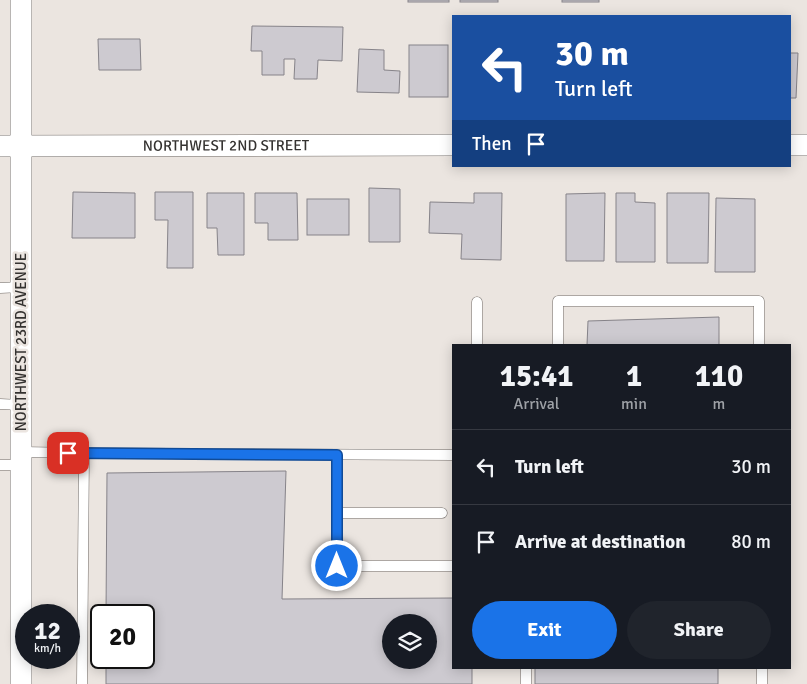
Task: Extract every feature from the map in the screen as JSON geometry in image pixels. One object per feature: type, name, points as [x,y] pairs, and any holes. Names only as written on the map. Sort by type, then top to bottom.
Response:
[{"type":"street","name":"NORTHWEST 23RD AVENUE","points":[[21,0],[21,684]]},
{"type":"street","name":"NORTHWEST 2ND STREET","points":[[0,146],[452,145]]},
{"type":"street","points":[[791,145],[807,145]]},
{"type":"lane","points":[[0,288],[22,288]]},
{"type":"lane","points":[[558,344],[558,300],[759,302],[759,344]]},
{"type":"lane","points":[[477,302],[477,344]]},
{"type":"lane","points":[[0,404],[21,405]]},
{"type":"lane","points":[[82,684],[84,453]]},
{"type":"lane","points":[[0,465],[21,459],[84,453],[452,455]]},
{"type":"lane","points":[[337,455],[337,566],[452,566]]},
{"type":"lane","points":[[337,513],[442,513]]},
{"type":"lane","points":[[526,669],[526,684]]},
{"type":"lane","points":[[762,669],[762,684]]},
{"type":"building","points":[[408,0],[449,0],[449,2],[408,2]]},
{"type":"building","points":[[460,0],[498,0],[498,2],[460,2]]},
{"type":"building","points":[[562,0],[599,0],[599,2],[562,2]]},
{"type":"building","points":[[252,26],[343,27],[342,61],[318,60],[317,79],[294,79],[295,59],[284,59],[284,75],[262,75],[262,51],[251,51]]},
{"type":"building","points":[[98,39],[140,39],[141,70],[99,70]]},
{"type":"building","points":[[409,45],[448,45],[448,97],[409,97]]},
{"type":"building","points":[[359,49],[384,50],[384,70],[400,71],[399,93],[357,92]]},
{"type":"building","points":[[791,53],[798,53],[796,98],[791,98]]},
{"type":"building","points":[[369,188],[400,189],[400,242],[369,242]]},
{"type":"building","points":[[73,192],[135,193],[135,238],[72,238]]},
{"type":"building","points":[[155,192],[193,192],[193,268],[167,268],[168,220],[155,220]]},
{"type":"building","points":[[207,193],[244,193],[244,255],[218,255],[217,228],[207,228]]},
{"type":"building","points":[[255,193],[297,193],[298,240],[268,240],[268,223],[255,223]]},
{"type":"building","points":[[474,193],[502,193],[501,260],[461,259],[462,234],[429,233],[430,202],[474,203]]},
{"type":"building","points":[[605,193],[604,261],[566,261],[566,194]]},
{"type":"building","points":[[616,193],[635,193],[635,202],[655,203],[655,262],[616,262]]},
{"type":"building","points":[[667,193],[709,193],[708,263],[667,263]]},
{"type":"building","points":[[716,198],[755,199],[755,272],[715,272]]},
{"type":"building","points":[[307,199],[349,199],[349,235],[307,235]]},
{"type":"building","points":[[719,317],[719,344],[587,344],[588,321]]},
{"type":"building","points":[[286,471],[282,599],[452,598],[452,669],[472,669],[472,684],[106,684],[106,669],[155,669],[155,604],[106,604],[107,473]]},
{"type":"building","points":[[535,669],[718,669],[718,684],[535,684]]},
{"type":"route","points":[[68,453],[337,455],[337,566]]}]
